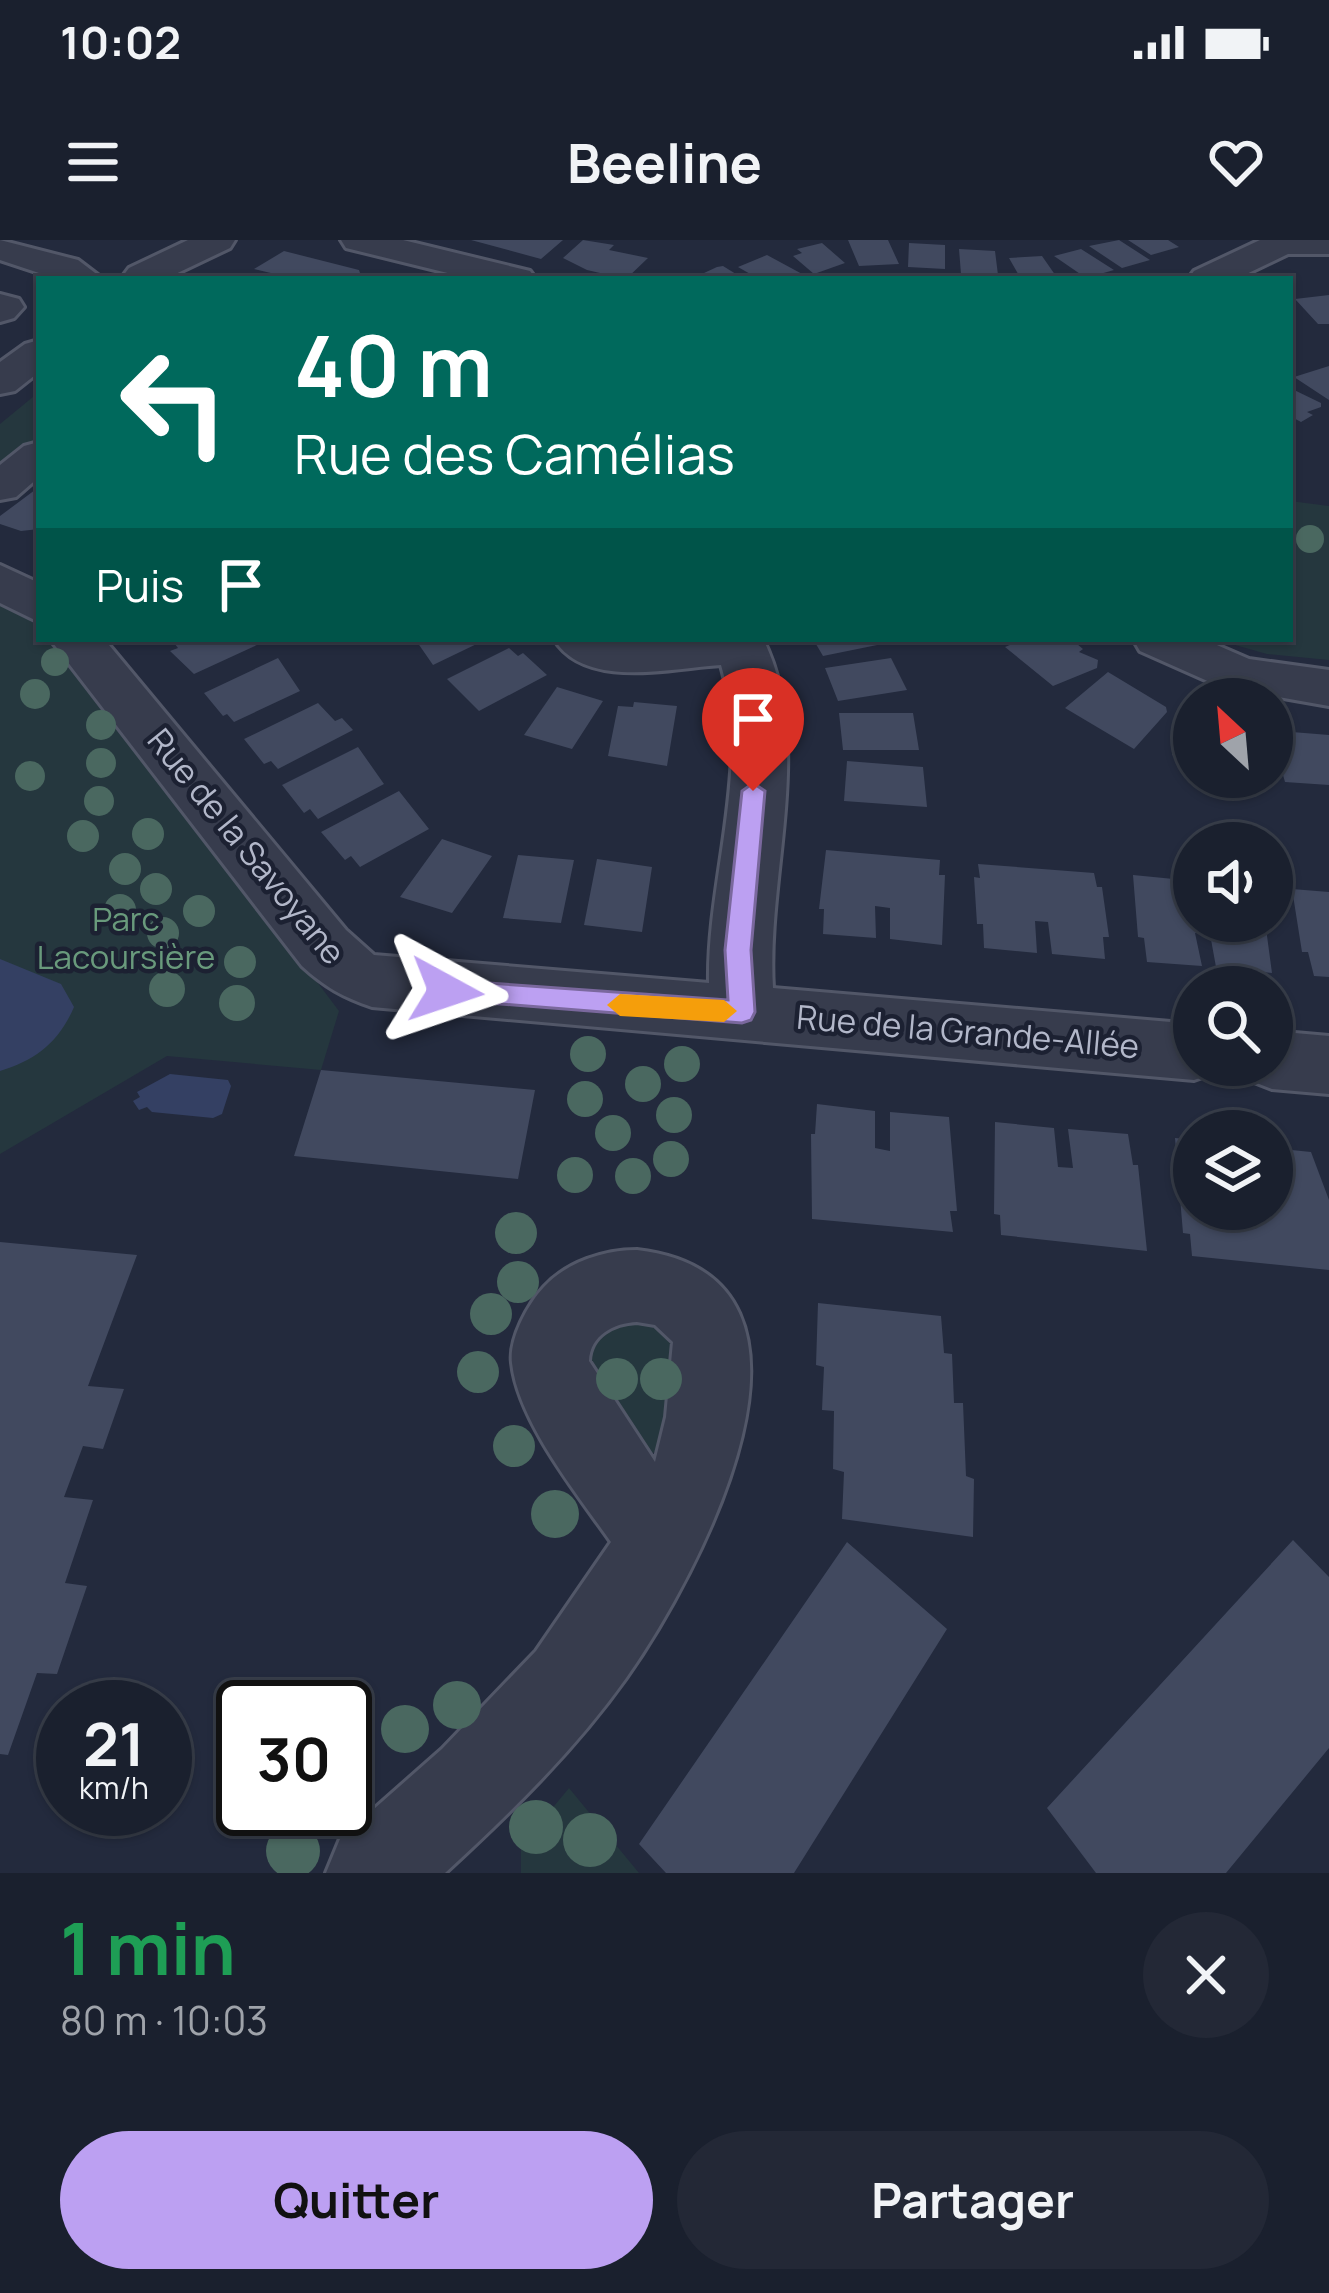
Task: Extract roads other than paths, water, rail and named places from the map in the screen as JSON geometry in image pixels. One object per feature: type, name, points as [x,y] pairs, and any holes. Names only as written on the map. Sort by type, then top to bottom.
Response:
[{"type":"street","points":[[0,249],[69,272],[88,240]]},
{"type":"street","points":[[142,276],[182,240]]},
{"type":"street","points":[[144,276],[217,240]]},
{"type":"street","points":[[359,240],[505,276]]},
{"type":"street","points":[[1223,273],[1321,262]]},
{"type":"street","points":[[0,382],[36,354]]},
{"type":"street","points":[[0,487],[36,457]]},
{"type":"street","points":[[0,580],[36,604]]},
{"type":"street","name":"Rue de la Savoyane","points":[[78,642],[324,948],[352,973],[404,987],[742,1012]]},
{"type":"street","points":[[585,642],[614,656],[740,643],[753,691],[758,736],[738,950],[742,1012]]},
{"type":"street","points":[[1166,642],[1240,675],[1329,688]]},
{"type":"street","name":"Rue de la Grande-Allée","points":[[742,1012],[1173,1050]]},
{"type":"street","points":[[1293,1062],[1329,1065]]},
{"type":"street","points":[[374,1873],[503,1755],[569,1680],[621,1610],[659,1538]]},
{"type":"water","points":[[0,959],[61,984],[74,1007],[45,1048],[0,1071]]},
{"type":"water","points":[[170,1074],[228,1080],[231,1086],[222,1114],[213,1118],[152,1112],[147,1107],[139,1110],[133,1101],[140,1097],[137,1092]]},
{"type":"park label","name":"Parc Lacoursière","points":[[126,937]]}]
